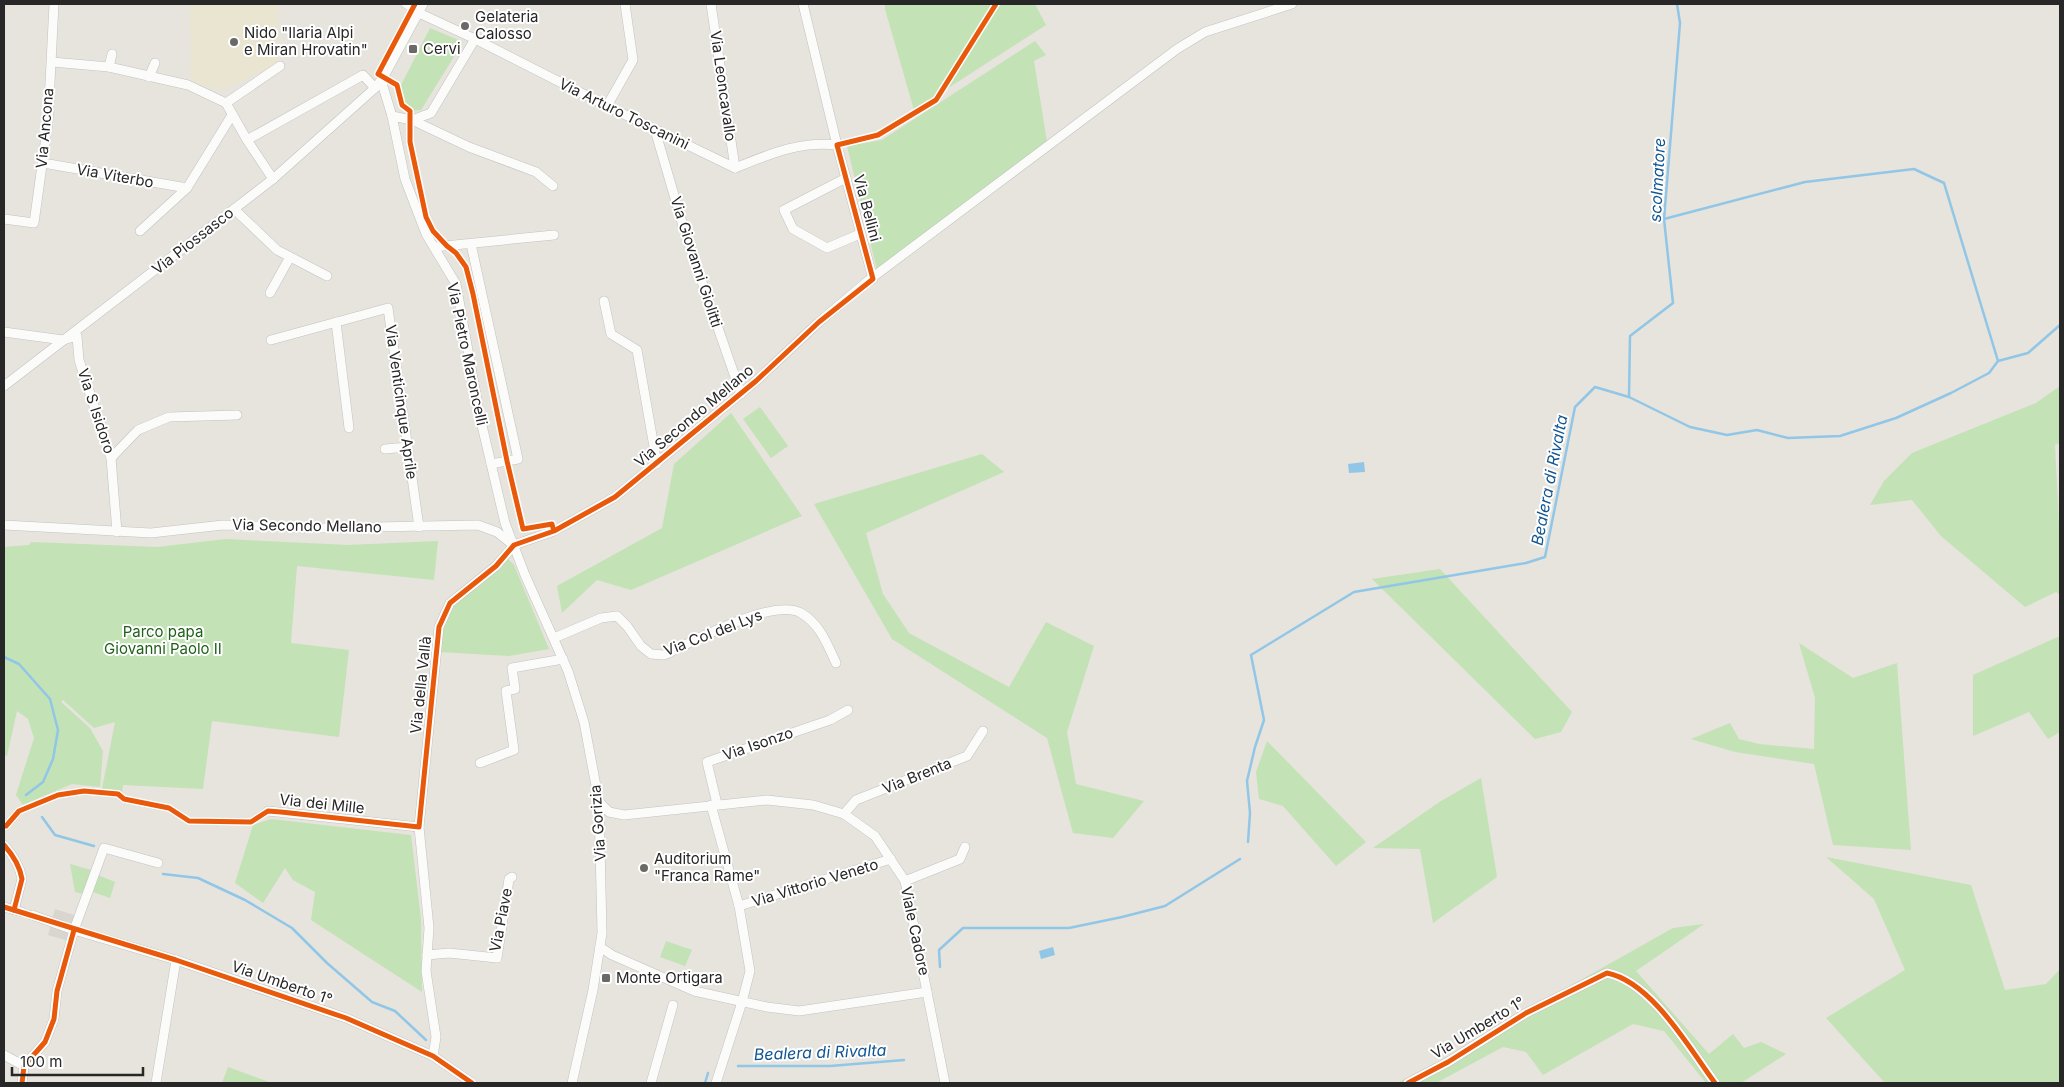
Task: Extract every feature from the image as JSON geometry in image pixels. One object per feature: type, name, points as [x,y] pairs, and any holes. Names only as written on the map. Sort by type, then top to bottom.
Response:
[{"type":"street","name":"Via Ancona","points":[[4,219],[34,222],[48,122],[54,4]]},
{"type":"street","points":[[405,4],[419,13]]},
{"type":"street","name":"Via Piossasco","points":[[4,386],[273,179],[375,88],[382,80],[423,4]]},
{"type":"street","points":[[607,106],[634,60],[625,4]]},
{"type":"street","name":"Via Leoncavallo","points":[[711,4],[735,168]]},
{"type":"street","name":"Via Bellini","points":[[802,4],[873,279]]},
{"type":"street","name":"Via Secondo Mellano","points":[[4,525],[151,534],[223,525],[322,528],[478,525],[497,532],[514,545],[554,531],[615,497],[741,394],[819,322],[931,232],[1177,49],[1205,32],[1292,4]]},
{"type":"street","name":"Via Arturo Toscanini","points":[[419,13],[735,168]]},
{"type":"street","points":[[412,120],[431,113],[475,39]]},
{"type":"street","points":[[110,67],[112,54]]},
{"type":"street","points":[[52,62],[110,67],[188,85],[226,103],[247,140],[273,179]]},
{"type":"street","points":[[149,77],[155,63]]},
{"type":"street","points":[[226,103],[280,66]]},
{"type":"street","points":[[247,140],[363,76],[375,88]]},
{"type":"street","name":"Via Pietro Maroncelli","points":[[382,80],[392,116],[405,179],[426,234],[456,284],[480,417],[505,523],[514,545]]},
{"type":"street","name":"Via Viterbo","points":[[140,231],[187,188],[232,115]]},
{"type":"street","points":[[392,116],[412,120],[469,147],[536,172],[553,186]]},
{"type":"street","name":"Via Giovanni Giolitti","points":[[655,130],[686,236],[741,394]]},
{"type":"street","points":[[735,168],[781,150],[817,143],[837,144]]},
{"type":"street","name":"Via Viterbo","points":[[43,163],[187,188]]},
{"type":"street","points":[[846,178],[784,210],[793,229],[827,248],[860,234]]},
{"type":"street","points":[[234,209],[277,250],[327,276]]},
{"type":"street","points":[[434,248],[554,235]]},
{"type":"street","name":"Via Pietro Maroncelli","points":[[470,244],[518,459],[491,464]]},
{"type":"street","points":[[270,293],[290,257]]},
{"type":"street","points":[[604,301],[611,334],[637,350],[657,464]]},
{"type":"street","name":"Via Venticinque Aprile","points":[[270,340],[388,308],[419,527]]},
{"type":"street","points":[[336,322],[349,428]]},
{"type":"street","points":[[4,332],[63,340]]},
{"type":"street","name":"Via S Isidoro","points":[[63,340],[77,336],[79,360],[111,458],[117,532]]},
{"type":"street","points":[[111,458],[138,430],[169,417],[237,415]]},
{"type":"street","points":[[385,449],[408,447]]},
{"type":"street","name":"Via Gorizia","points":[[514,545],[525,575],[563,659],[584,722],[599,802],[602,933],[593,990],[572,1083]]},
{"type":"street","name":"Via della Vallà","points":[[434,1056],[436,1037],[426,971],[430,928],[419,827],[439,627],[450,603],[496,566],[514,545]]},
{"type":"street","name":"Via Col del Lys","points":[[554,638],[601,618],[617,616],[627,626],[641,646],[651,654],[664,655],[747,617],[775,609],[800,612],[820,630],[836,662]]},
{"type":"street","points":[[480,763],[514,750],[506,691],[515,689],[512,668],[563,659]]},
{"type":"street","name":"Via Isonzo","points":[[714,804],[707,762],[830,720],[848,710]]},
{"type":"street","name":"Via Brenta","points":[[844,814],[856,800],[967,756],[983,731]]},
{"type":"street","name":"Via dei Mille","points":[[4,826],[19,810],[58,795],[84,791],[118,794],[124,799],[169,808],[189,821],[251,822],[268,812],[419,827]]},
{"type":"street","name":"Viale Cadore","points":[[599,802],[610,812],[624,815],[766,800],[813,805],[844,814],[875,836],[905,881],[945,1083]]},
{"type":"street","points":[[714,804],[739,906],[750,971],[716,1083]]},
{"type":"street","points":[[4,846],[10,852],[21,874],[20,886],[23,912]]},
{"type":"street","points":[[905,881],[960,859],[965,847]]},
{"type":"street","points":[[22,1083],[24,1066],[45,1042],[54,1019],[57,991],[74,930],[104,848],[158,863]]},
{"type":"street","name":"Via Vittorio Veneto","points":[[739,906],[891,859]]},
{"type":"street","name":"Via Piave","points":[[427,955],[448,952],[497,958],[509,879],[512,877]]},
{"type":"street","name":"Via Umberto 1°","points":[[4,907],[176,960],[346,1018],[434,1056],[472,1083]]},
{"type":"street","points":[[600,947],[612,955],[694,991],[742,1002],[798,1011],[927,992]]},
{"type":"street","points":[[156,1083],[176,960]]},
{"type":"street","name":"Via Umberto 1°","points":[[1408,1083],[1448,1062],[1526,1013],[1607,973],[1620,975],[1660,1007],[1715,1083]]},
{"type":"street","points":[[651,1083],[673,1005]]},
{"type":"street","points":[[4,1055],[24,1066]]},
{"type":"shaded area","name":"Nido \"Ilaria Alpi e Miran Hrovatin\"","points":[[190,4],[277,4],[279,62],[228,88],[218,90],[191,81]]},
{"type":"shaded area","points":[[55,909],[77,916],[68,941],[48,935]]},
{"type":"green space","points":[[885,4],[1035,4],[1046,25],[914,110]]},
{"type":"green space","points":[[430,28],[463,42],[421,110],[409,111],[400,103],[397,93]]},
{"type":"green space","points":[[1035,41],[1046,55],[1034,61],[1047,142],[877,270],[847,146],[882,140]]},
{"type":"green space","points":[[2060,386],[2060,443],[2055,445],[2060,544],[2060,595],[2056,592],[2025,607],[1941,536],[1912,500],[1870,505],[1884,481],[1912,453],[2036,403]]},
{"type":"green space","points":[[760,407],[788,446],[771,458],[743,419]]},
{"type":"green space","points":[[731,413],[802,516],[631,590],[597,580],[562,613],[557,586],[662,528],[674,464]]},
{"type":"green space","points":[[982,454],[1004,472],[866,533],[883,594],[909,633],[1009,687],[1046,622],[1094,646],[1067,732],[1076,784],[1144,801],[1113,838],[1073,833],[1047,738],[892,639],[814,504]]},
{"type":"green space","name":"Parco papa Giovanni Paolo II","points":[[226,539],[348,545],[438,541],[434,580],[297,566],[291,643],[349,650],[339,737],[212,721],[203,789],[123,785],[122,792],[102,789],[115,722],[94,728],[63,700],[61,702],[90,728],[103,751],[100,787],[72,784],[23,805],[16,795],[34,738],[28,719],[17,711],[7,756],[4,755],[4,547],[29,545],[31,542],[157,547]]},
{"type":"green space","points":[[508,559],[514,565],[549,649],[509,656],[439,652],[443,626],[452,605]]},
{"type":"green space","points":[[1440,569],[1572,712],[1561,732],[1535,739],[1372,579]]},
{"type":"green space","points":[[2060,636],[2060,732],[2048,739],[2029,712],[1973,736],[1973,675]]},
{"type":"green space","points":[[1799,643],[1853,678],[1897,663],[1911,850],[1833,845],[1814,764],[1735,752],[1691,739],[1730,723],[1739,739],[1759,744],[1814,749],[1815,698]]},
{"type":"green space","points":[[1267,741],[1366,842],[1336,866],[1283,806],[1259,799],[1256,772]]},
{"type":"green space","points":[[1481,778],[1497,877],[1433,923],[1420,849],[1373,848],[1441,801]]},
{"type":"green space","points":[[271,819],[411,835],[421,919],[422,992],[311,920],[315,892],[293,880],[285,868],[263,903],[235,883],[253,825]]},
{"type":"green space","points":[[1826,857],[1971,885],[2005,990],[2046,984],[2060,969],[2060,1083],[1885,1083],[1826,1018],[1905,970],[1874,899]]},
{"type":"green space","points":[[70,864],[91,870],[83,894],[75,892]]},
{"type":"green space","points":[[98,875],[115,882],[110,898],[93,892]]},
{"type":"green space","points":[[1704,924],[1636,971],[1709,1054],[1733,1034],[1744,1048],[1761,1042],[1786,1054],[1741,1083],[1706,1083],[1664,1031],[1633,1024],[1543,1075],[1526,1052],[1503,1047],[1436,1083],[1397,1083],[1446,1058],[1673,928]]},
{"type":"green space","points":[[666,941],[692,950],[685,966],[660,957]]},
{"type":"green space","points":[[228,1067],[272,1083],[222,1083]]},
{"type":"water","points":[[1364,462],[1365,472],[1349,473],[1348,464]]},
{"type":"water","points":[[1053,947],[1055,955],[1041,959],[1039,951]]},
{"type":"waterway","name":"scolmatore","points":[[1629,397],[1630,336],[1673,303],[1664,219],[1680,23],[1677,4]]},
{"type":"waterway","points":[[1664,219],[1805,182],[1914,169],[1944,183],[1998,361]]},
{"type":"waterway","name":"Bealera di Rivalta","points":[[1248,842],[1250,813],[1247,781],[1264,720],[1251,655],[1354,592],[1526,563],[1545,557],[1575,407],[1595,387],[1629,397],[1690,427],[1727,435],[1757,430],[1788,438],[1840,436],[1896,418],[1951,393],[1989,373],[1998,361],[2028,353],[2060,325]]},
{"type":"waterway","name":"Bealera di Rivalta","points":[[4,657],[19,664],[50,699],[58,730],[53,759],[43,782],[26,795]]},
{"type":"waterway","name":"Bealera di Rivalta","points":[[42,817],[55,835],[94,846]]},
{"type":"waterway","name":"Bealera di Rivalta","points":[[940,967],[939,950],[963,928],[1069,928],[1122,917],[1165,906],[1240,859]]},
{"type":"waterway","name":"Bealera di Rivalta","points":[[163,874],[198,878],[245,900],[292,928],[327,963],[372,1002],[395,1011],[426,1040]]},
{"type":"waterway","name":"Bealera di Rivalta","points":[[738,1066],[830,1066],[904,1060]]},
{"type":"waterway","name":"Bealera di Rivalta","points":[[705,1083],[708,1073]]},
{"type":"cycle path","points":[[415,4],[378,74],[397,85],[402,105],[410,111],[410,142],[426,217],[433,231],[456,253],[466,267],[523,529],[552,524],[553,528]]},
{"type":"cycle path","points":[[4,826],[19,811],[58,795],[84,791],[118,794],[124,799],[169,808],[189,821],[251,822],[268,811],[419,827],[439,627],[450,603],[496,566],[514,545],[554,531],[615,497],[756,381],[819,322],[873,279],[837,145],[878,135],[936,100],[996,4]]},
{"type":"cycle path","points":[[4,845],[15,861],[22,879],[14,910]]},
{"type":"cycle path","points":[[4,907],[176,960],[346,1018],[433,1056],[472,1083]]},
{"type":"cycle path","points":[[22,1083],[24,1066],[45,1042],[54,1019],[57,991],[74,930]]},
{"type":"cycle path","points":[[1408,1083],[1448,1062],[1526,1013],[1607,973],[1623,979],[1639,989],[1654,1003],[1681,1035],[1715,1083]]},
{"type":"place","name":"Gelateria Calosso","points":[[465,26]]},
{"type":"place","name":"Nido \"Ilaria Alpi e Miran Hrovatin\"","points":[[234,42]]},
{"type":"place","name":"Cervi","points":[[413,49]]},
{"type":"place","name":"Auditorium \"Franca Rame\"","points":[[644,868]]},
{"type":"place","name":"Monte Ortigara","points":[[606,978]]}]
